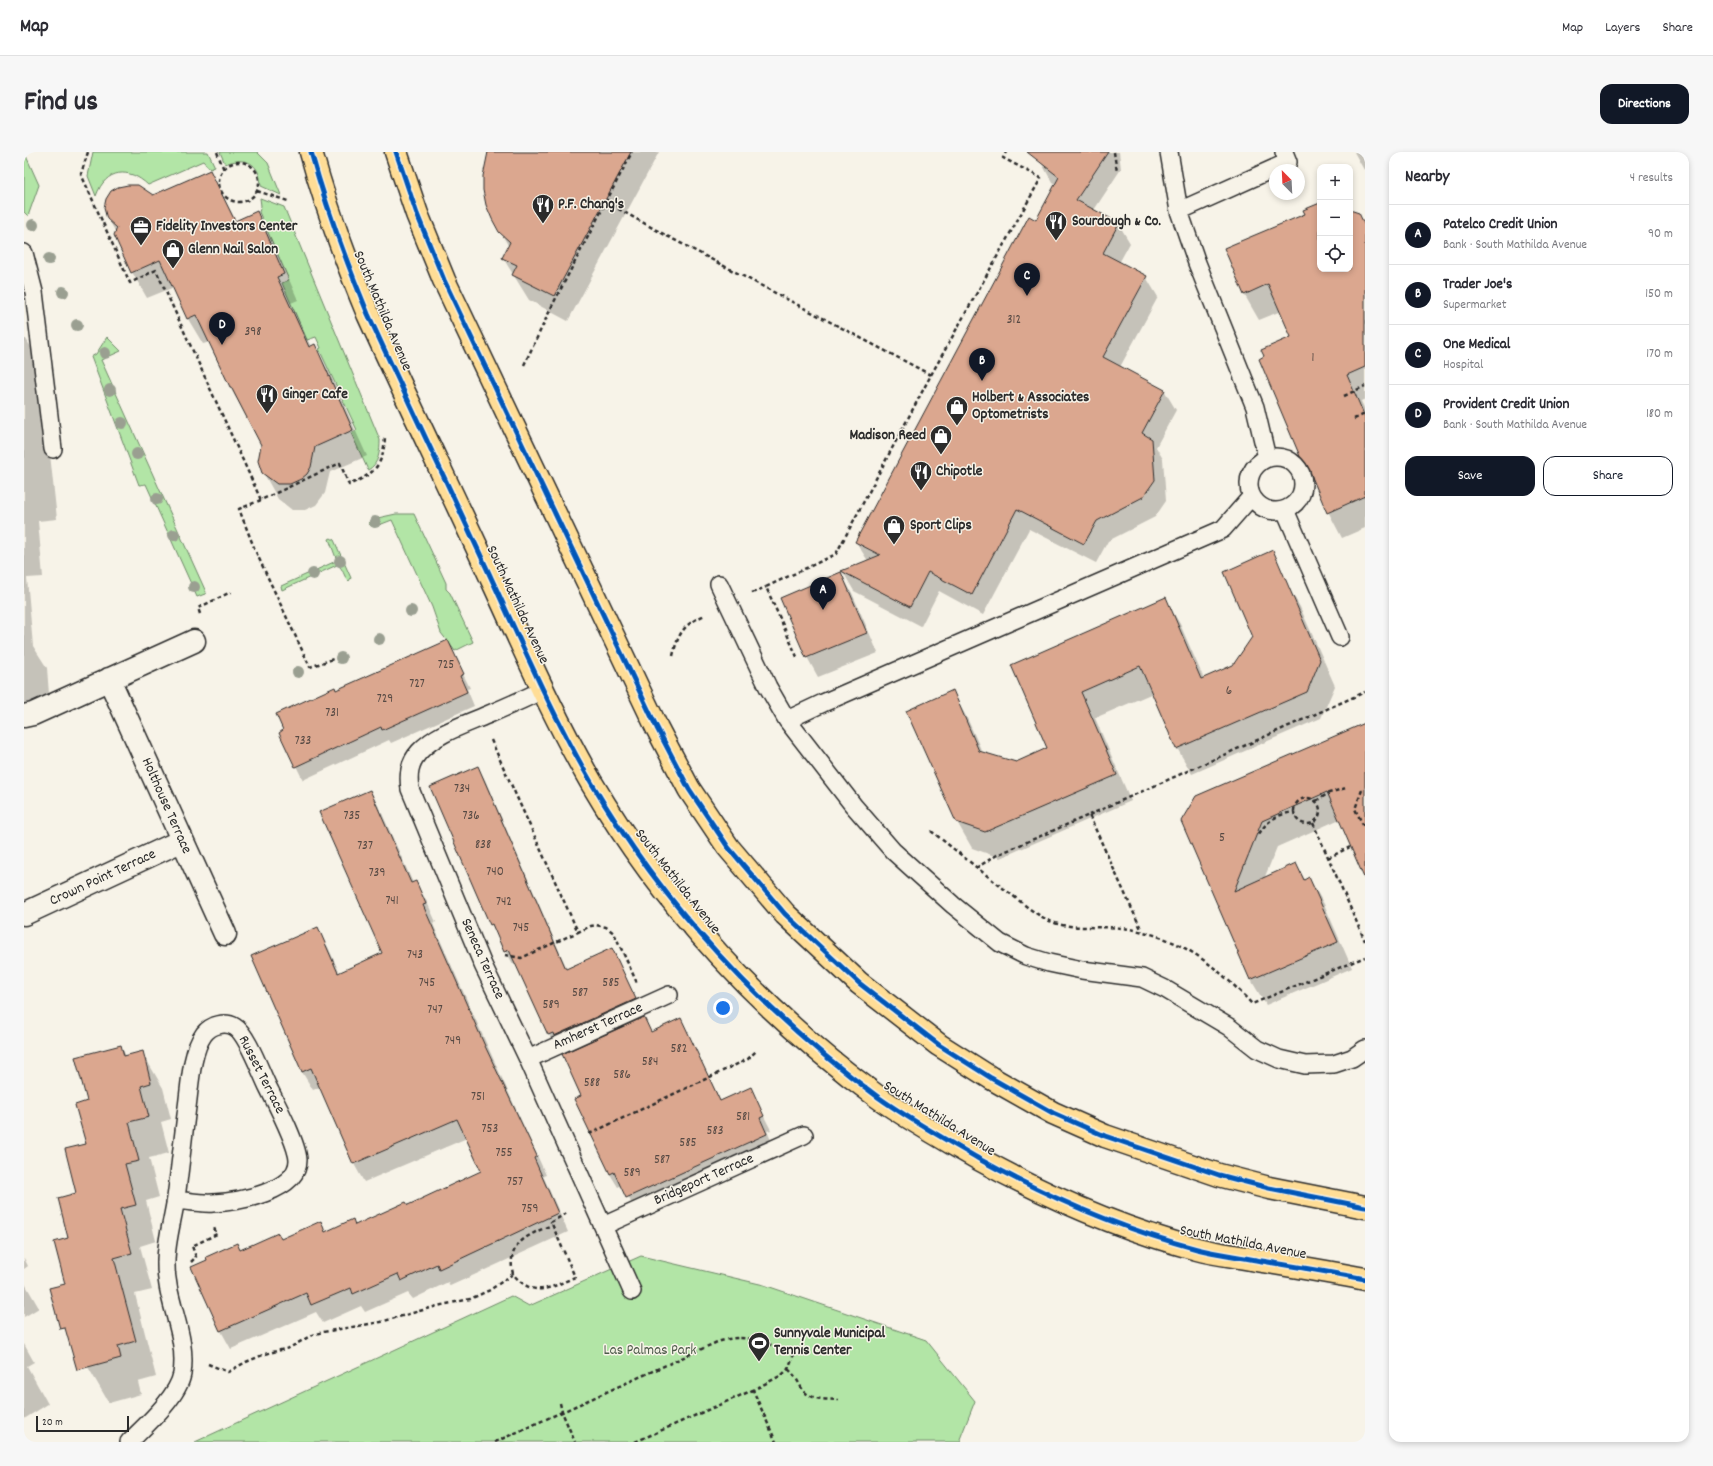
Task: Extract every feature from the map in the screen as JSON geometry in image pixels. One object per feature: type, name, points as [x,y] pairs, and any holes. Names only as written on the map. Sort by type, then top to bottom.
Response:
[{"type":"main road","name":"South Mathilda Avenue","points":[[311,152],[319,181],[345,257],[368,314],[543,690],[591,782],[638,856],[679,908],[720,956],[754,992],[835,1064],[878,1097],[924,1128],[1018,1180],[1074,1206],[1125,1226],[1199,1250],[1365,1279]]},
{"type":"main road","points":[[396,152],[417,214],[444,280],[657,728],[689,789],[728,847],[785,914],[859,982],[939,1045],[991,1078],[1053,1114],[1105,1136],[1219,1175],[1269,1188],[1365,1207]]},
{"type":"street","points":[[24,716],[33,714],[194,642]]},
{"type":"street","name":"Holthouse Terrace","points":[[109,679],[225,934]]},
{"type":"street","name":"Crown Point Terrace","points":[[24,914],[182,841]]},
{"type":"lane","points":[[1169,152],[1179,212],[1196,263],[1255,407],[1267,458]]},
{"type":"lane","points":[[1179,212],[1288,162],[1284,152]]},
{"type":"lane","points":[[24,253],[34,292],[53,449]]},
{"type":"lane","points":[[1267,458],[1286,458],[1294,463],[1304,480],[1302,494],[1294,505],[1285,510],[1270,511],[1262,508],[1252,497],[1248,488],[1252,470],[1259,462],[1267,458]]},
{"type":"lane","points":[[788,720],[823,702],[1223,529],[1252,497]]},
{"type":"lane","points":[[1285,510],[1340,637]]},
{"type":"lane","points":[[718,584],[768,687],[788,720],[852,805],[893,851],[948,900],[1000,943],[1026,956],[1049,963],[1082,970],[1142,978],[1165,989],[1229,1027],[1257,1049],[1279,1059],[1305,1065],[1334,1064],[1352,1058],[1365,1049]]},
{"type":"lane","name":"Seneca Terrace","points":[[543,690],[440,736],[429,743],[418,753],[413,762],[408,775],[410,789],[483,965],[528,1059],[632,1291]]},
{"type":"lane","name":"Amherst Terrace","points":[[528,1059],[669,995]]},
{"type":"lane","name":"Russet Terrace","points":[[129,1442],[158,1413],[172,1395],[182,1376],[183,1355],[178,1321],[168,1287],[166,1261],[176,1200],[192,1070],[201,1040],[210,1028],[218,1025],[235,1027],[246,1040],[284,1121],[297,1153],[297,1170],[288,1181],[275,1188],[246,1199],[229,1202],[204,1203],[176,1200]]},
{"type":"lane","name":"Bridgeport Terrace","points":[[603,1226],[804,1135]]},
{"type":"path","points":[[88,152],[81,174],[130,283],[156,270],[261,500]]},
{"type":"path","points":[[217,152],[224,170]]},
{"type":"path","points":[[524,365],[553,304],[632,152]]},
{"type":"path","points":[[798,659],[766,587],[836,554],[931,375],[1041,178],[1003,158],[1006,152]]},
{"type":"path","points":[[1114,152],[1117,172]]},
{"type":"path","points":[[238,162],[250,166],[258,175],[259,188],[257,192],[252,198],[239,203],[226,198],[219,186],[219,179],[226,167],[238,162]]},
{"type":"path","points":[[257,192],[288,201]]},
{"type":"path","points":[[606,202],[667,236],[931,375]]},
{"type":"path","points":[[1344,396],[1365,386]]},
{"type":"path","points":[[1354,419],[1365,414]]},
{"type":"path","points":[[333,659],[310,667],[255,550],[239,509],[340,463],[349,485],[370,475],[376,469],[384,452],[385,437]]},
{"type":"path","points":[[198,608],[231,592]]},
{"type":"path","points":[[976,868],[997,855],[1365,692]]},
{"type":"path","points":[[489,736],[578,932]]},
{"type":"path","points":[[1316,801],[1329,793],[1346,788]]},
{"type":"path","points":[[1362,790],[1356,808],[1365,829]]},
{"type":"path","points":[[1308,797],[1316,801],[1321,809],[1321,813],[1317,821],[1309,824],[1297,820],[1294,807],[1300,800],[1308,797]]},
{"type":"path","points":[[1259,834],[1262,827],[1271,819],[1286,813],[1294,812]]},
{"type":"path","points":[[1089,815],[1142,931]]},
{"type":"path","points":[[1313,823],[1365,941]]},
{"type":"path","points":[[931,831],[1031,910],[1058,924],[1114,927],[1142,931],[1160,936],[1200,957],[1220,971],[1252,1004],[1365,957]]},
{"type":"path","points":[[1328,858],[1350,847]]},
{"type":"path","points":[[483,965],[507,954],[521,958],[591,926],[596,925],[606,927],[614,933],[647,1005]]},
{"type":"path","points":[[566,1145],[748,1059],[757,1050]]},
{"type":"path","points":[[188,1264],[196,1257],[192,1246],[217,1234],[204,1203]]},
{"type":"path","points":[[552,1225],[529,1235],[515,1248],[512,1255],[511,1265],[514,1274],[521,1284],[529,1288],[538,1290],[575,1278],[551,1222],[574,1210]]},
{"type":"path","points":[[183,1355],[228,1372],[265,1354],[288,1348],[312,1335],[381,1322],[437,1306],[470,1300],[490,1290],[514,1274]]},
{"type":"path","points":[[495,1442],[724,1339],[735,1337],[750,1338],[794,1354],[788,1369],[776,1380],[635,1442]]},
{"type":"path","points":[[788,1369],[794,1374],[808,1395],[814,1398],[839,1400]]},
{"type":"path","points":[[753,1390],[776,1442]]},
{"type":"path","points":[[560,1403],[562,1412],[575,1442]]},
{"type":"green space","points":[[93,152],[208,152],[215,167],[210,169],[203,161],[148,185],[133,175],[119,173],[112,175],[106,180],[100,187],[96,196],[88,176]]},
{"type":"green space","points":[[220,152],[257,152],[268,163],[281,195],[261,186],[258,172],[250,163],[239,161],[225,164]]},
{"type":"green space","points":[[24,156],[26,156],[39,185],[28,216],[24,212]]},
{"type":"green space","points":[[260,198],[284,207],[380,440],[377,461],[368,470],[351,433],[357,430],[319,349],[321,348],[316,337],[307,340],[282,283],[289,280],[259,212],[261,206]]},
{"type":"green space","points":[[107,337],[121,351],[101,360],[206,592],[205,594],[197,597],[146,484],[139,485],[91,357],[96,354]]},
{"type":"green space","points":[[396,514],[414,514],[446,583],[446,589],[450,593],[473,642],[455,651],[441,633],[432,607],[392,520],[374,527],[368,523],[373,519]]},
{"type":"green space","points":[[331,538],[334,540],[351,578],[349,581],[341,568],[337,565],[282,590],[281,586],[336,561],[329,539]]},
{"type":"green space","name":"Las Palmas Park","points":[[641,1256],[764,1285],[926,1340],[975,1401],[960,1439],[961,1442],[195,1442],[511,1296],[529,1306]]},
{"type":"building","name":"P.F. Chang's","points":[[488,152],[631,152],[554,296],[512,275],[517,265],[502,258],[510,242],[499,232],[486,205],[483,190],[483,176]]},
{"type":"building","points":[[1027,152],[1108,152],[1076,200],[1119,223],[1103,253],[1147,276],[1103,357],[1165,390],[1142,433],[1152,439],[1155,480],[1143,497],[1097,521],[1084,544],[1017,509],[972,595],[928,572],[910,607],[841,571],[880,555],[855,542],[1029,216],[1036,220],[1059,177]]},
{"type":"building","points":[[210,170],[235,221],[257,211],[284,274],[277,277],[309,347],[315,344],[353,430],[315,447],[311,467],[307,474],[301,479],[290,484],[277,484],[262,473],[258,461],[261,445],[230,387],[196,315],[187,319],[160,260],[131,273],[114,235],[117,228],[107,219],[104,208],[106,199],[111,191],[118,187],[138,185],[153,195]]},
{"type":"building","points":[[1317,204],[1317,272],[1353,272],[1353,211],[1359,213],[1365,226],[1365,367],[1347,375],[1365,417],[1365,496],[1327,513],[1310,472],[1307,473],[1259,359],[1264,356],[1261,350],[1291,337],[1268,284],[1244,295],[1224,248],[1305,214],[1303,210]]},
{"type":"building","points":[[1273,550],[1320,660],[1307,692],[1176,749],[1140,666],[1081,692],[1117,775],[985,832],[956,822],[906,711],[953,690],[979,751],[1016,762],[1047,748],[1011,665],[1166,597],[1201,679],[1233,665],[1252,637],[1224,572]]},
{"type":"building","points":[[841,572],[867,633],[806,658],[780,598]]},
{"type":"building","points":[[448,640],[464,674],[460,676],[467,692],[382,730],[381,727],[295,767],[279,733],[283,730],[276,714],[335,687],[336,690]]},
{"type":"building","points":[[1365,723],[1365,880],[1327,792],[1262,821],[1234,891],[1296,863],[1304,880],[1309,877],[1338,942],[1250,980],[1181,821],[1196,796]]},
{"type":"building","points":[[478,766],[566,969],[612,948],[636,999],[554,1036],[553,1033],[548,1035],[509,950],[504,952],[492,924],[490,925],[430,787]]},
{"type":"building","points":[[370,790],[411,883],[416,881],[426,904],[423,905],[485,1046],[537,1156],[534,1158],[558,1213],[439,1269],[437,1264],[401,1281],[398,1274],[353,1294],[351,1288],[311,1305],[306,1293],[220,1331],[191,1267],[207,1260],[206,1257],[237,1243],[240,1250],[278,1233],[281,1239],[321,1221],[325,1232],[353,1219],[355,1225],[406,1202],[408,1205],[481,1171],[457,1119],[353,1164],[311,1068],[302,1072],[251,956],[318,927],[338,973],[382,953],[319,812]]},
{"type":"building","points":[[644,1017],[651,1032],[681,1018],[720,1101],[751,1087],[764,1116],[760,1118],[767,1134],[626,1198],[614,1172],[610,1174],[574,1099],[581,1096],[562,1054]]},
{"type":"building","points":[[121,1045],[124,1056],[143,1051],[151,1083],[141,1086],[149,1117],[129,1122],[139,1161],[125,1164],[136,1205],[120,1209],[132,1253],[114,1258],[136,1341],[118,1346],[121,1358],[77,1370],[65,1328],[60,1329],[49,1288],[65,1284],[54,1242],[68,1238],[58,1198],[76,1193],[65,1149],[86,1144],[75,1105],[87,1101],[75,1057]]},
{"type":"cycle path","points":[[311,152],[337,234],[368,314],[564,733],[591,782],[619,827],[683,914],[718,954],[795,1030],[878,1097],[902,1114],[1005,1173],[1085,1211],[1169,1241],[1219,1254],[1365,1279]]},
{"type":"cycle path","points":[[396,152],[417,214],[444,280],[657,728],[689,789],[728,847],[785,914],[859,983],[939,1045],[991,1078],[1053,1113],[1105,1136],[1219,1175],[1269,1188],[1365,1207]]},
{"type":"place","name":"P.F. Chang's","points":[[543,224]]},
{"type":"place","name":"Sourdough & Co.","points":[[1056,242]]},
{"type":"place","name":"Fidelity Investors Center","points":[[141,246]]},
{"type":"place","name":"Glenn Nail Salon","points":[[173,270]]},
{"type":"place","name":"One Medical","points":[[1027,296]]},
{"type":"place","name":"Provident Credit Union","points":[[222,345]]},
{"type":"place","name":"Trader Joe's","points":[[982,381]]},
{"type":"place","name":"Ginger Cafe","points":[[267,414]]},
{"type":"place","name":"Holbert & Associates Optometrists","points":[[957,426]]},
{"type":"place","name":"Madison Reed","points":[[941,456]]},
{"type":"place","name":"Chipotle","points":[[921,492]]},
{"type":"place","name":"Sport Clips","points":[[894,546]]},
{"type":"place","name":"Patelco Credit Union","points":[[823,610]]},
{"type":"place","name":"Sunnyvale Municipal Tennis Center","points":[[759,1362]]}]
